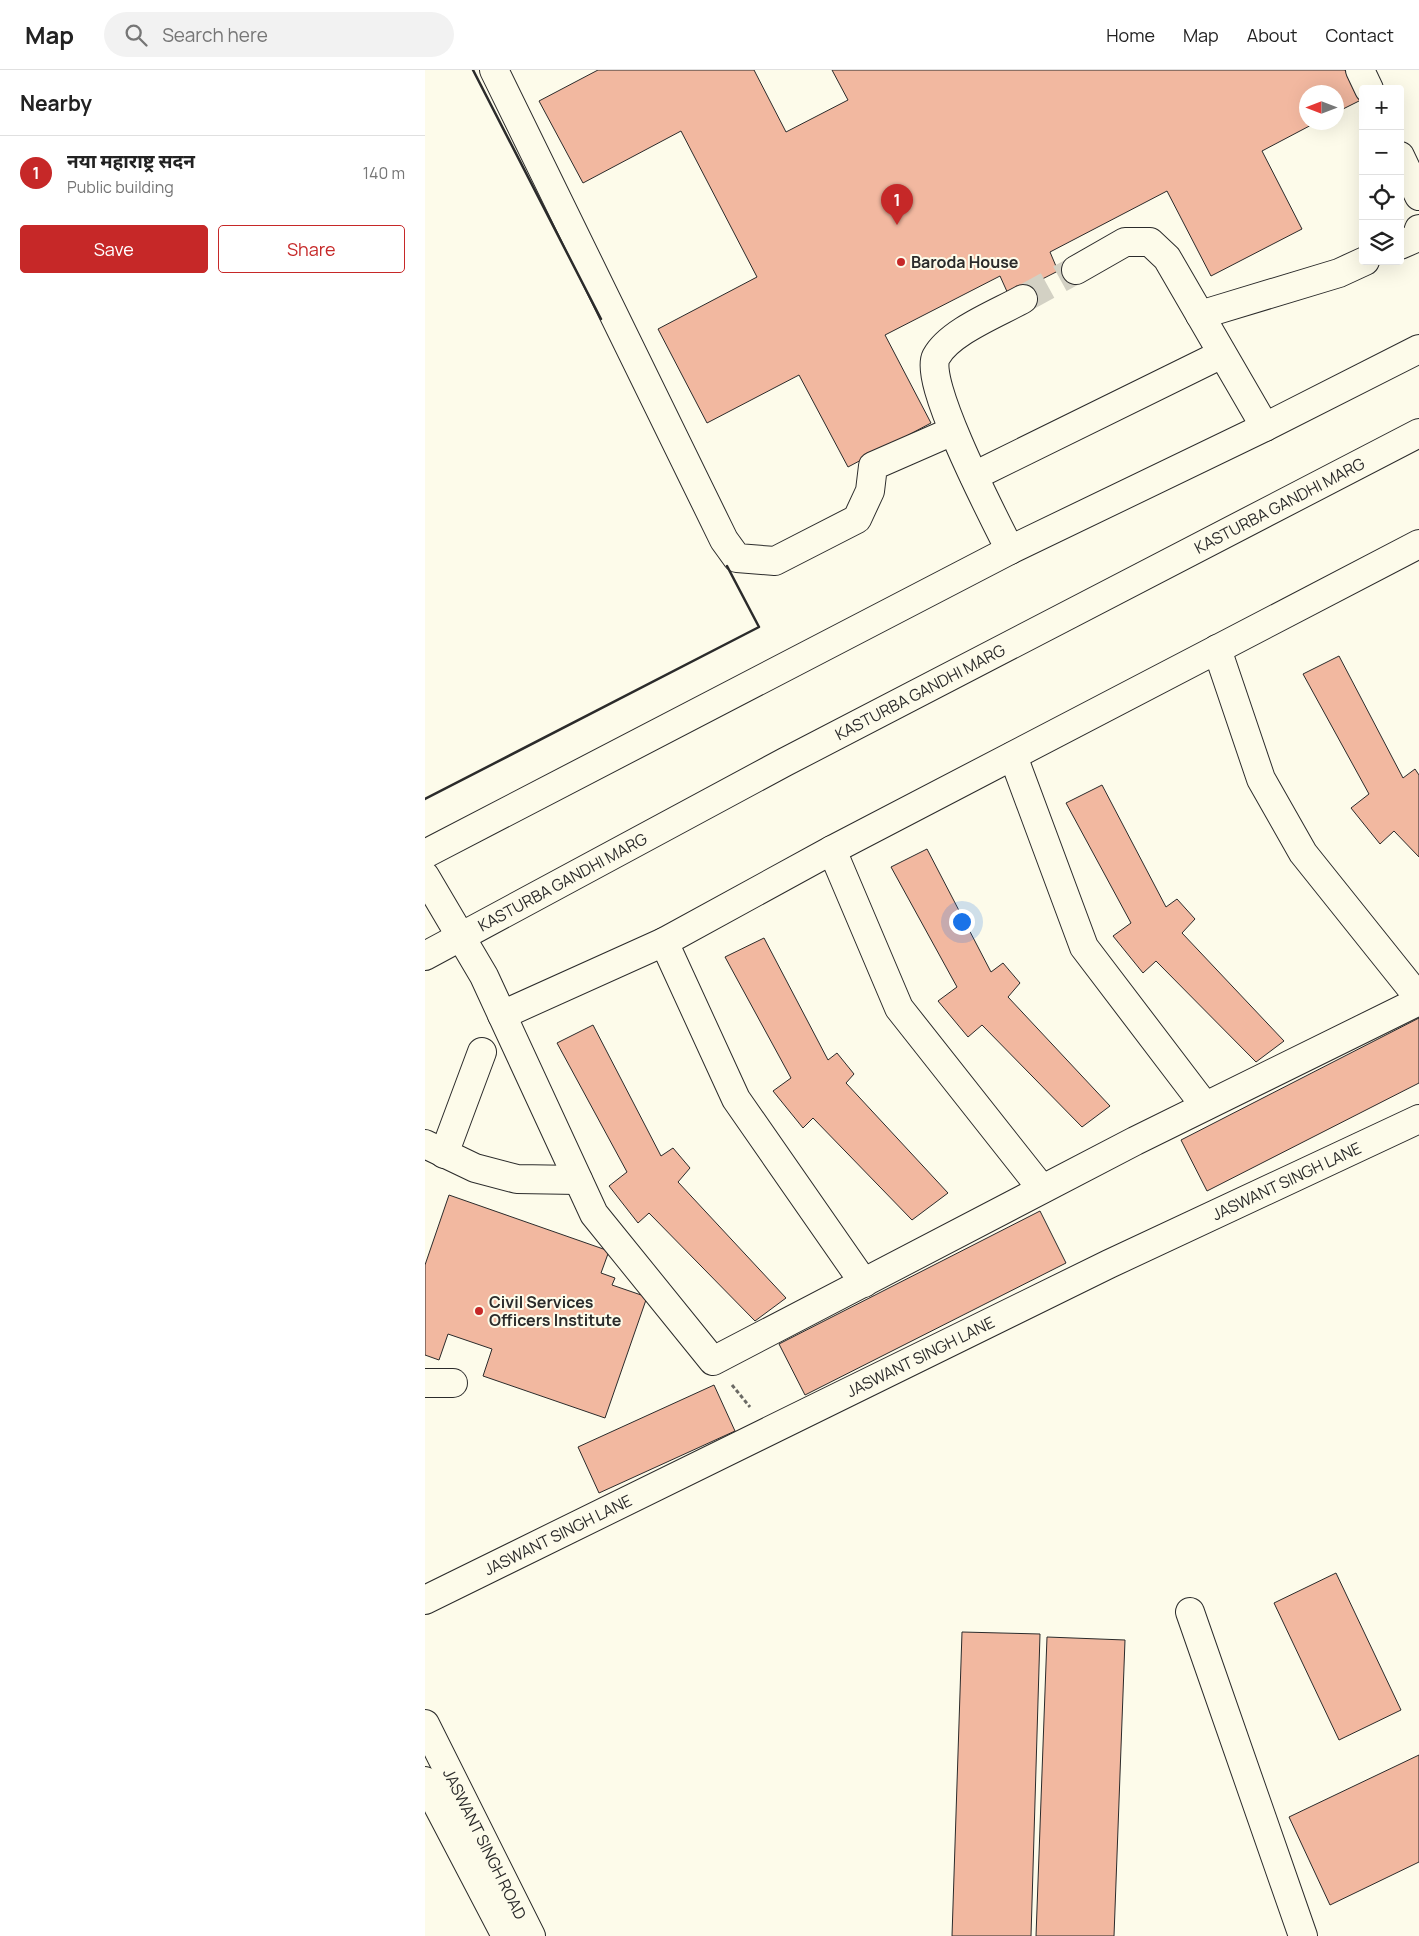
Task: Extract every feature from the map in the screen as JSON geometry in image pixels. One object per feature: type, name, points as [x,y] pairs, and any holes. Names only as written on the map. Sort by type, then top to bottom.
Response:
[{"type":"main road","points":[[494,70],[724,540],[737,558],[775,560],[857,518],[870,491],[873,466],[953,431]]},
{"type":"main road","points":[[1360,70],[1367,85]]},
{"type":"main road","points":[[1404,164],[1419,196]]},
{"type":"main road","points":[[1404,243],[1416,238],[1419,229]]},
{"type":"main road","points":[[1076,270],[1125,242],[1150,242],[1167,258],[1265,427]]},
{"type":"main road","points":[[1200,315],[1339,273],[1359,264]]},
{"type":"main road","points":[[1010,550],[953,431],[936,381],[935,359],[947,342],[1023,299]]},
{"type":"main road","points":[[425,854],[1010,550],[1265,427],[1419,348]]},
{"type":"main road","points":[[974,476],[1222,354]]},
{"type":"main road","name":"KASTURBA GANDHI MARG","points":[[425,956],[785,762],[1419,433]]},
{"type":"main road","points":[[502,1015],[665,942],[832,850],[1217,649],[1418,549]]},
{"type":"main road","points":[[425,876],[484,976],[594,1214],[713,1361],[1042,1189],[1419,999],[1303,853],[1261,779],[1217,649]]},
{"type":"main road","points":[[1013,756],[1084,947],[1205,1106]]},
{"type":"main road","points":[[832,850],[899,1008],[1042,1189]]},
{"type":"main road","points":[[665,942],[736,1098],[864,1283]]},
{"type":"main road","points":[[482,1052],[434,1149],[475,1168],[517,1179],[578,1180]]},
{"type":"main road","name":"JASWANT SINGH LANE","points":[[425,1600],[1109,1264],[1419,1119]]},
{"type":"main road","points":[[425,1384],[453,1383]]},
{"type":"main road","points":[[1190,1612],[1303,1936]]},
{"type":"main road","name":"JASWANT SINGH ROAD","points":[[425,1724],[531,1936]]},
{"type":"main road","name":"JASWANT SINGH ROAD","points":[[425,1781],[506,1936]]},
{"type":"path","points":[[713,1361],[770,1431]]},
{"type":"building","name":"Baroda House","points":[[598,70],[754,70],[786,132],[848,100],[832,70],[1345,70],[1359,96],[1359,101],[1344,108],[1344,85],[1299,85],[1299,130],[1302,130],[1262,151],[1302,229],[1211,276],[1167,191],[1050,252],[1058,271],[1009,296],[1000,276],[885,335],[931,423],[848,467],[799,375],[707,423],[658,329],[757,277],[681,131],[583,183],[539,101]]},
{"type":"building","points":[[1339,656],[1403,778],[1415,769],[1419,775],[1419,857],[1394,831],[1380,844],[1351,808],[1369,794],[1303,674]]},
{"type":"building","points":[[1102,785],[1166,907],[1177,899],[1195,919],[1182,933],[1284,1041],[1256,1062],[1156,961],[1143,973],[1113,936],[1131,923],[1066,803]]},
{"type":"building","points":[[927,849],[991,972],[1003,963],[1020,983],[1008,997],[1110,1106],[1082,1127],[982,1025],[968,1037],[938,1001],[957,987],[891,867]]},
{"type":"building","points":[[764,938],[828,1060],[837,1053],[854,1074],[846,1083],[948,1193],[912,1220],[813,1118],[803,1128],[773,1091],[791,1078],[725,957]]},
{"type":"building","points":[[1419,1018],[1419,1083],[1207,1191],[1181,1140]]},
{"type":"building","points":[[593,1025],[661,1156],[673,1148],[690,1168],[678,1182],[786,1298],[755,1321],[649,1213],[638,1223],[609,1186],[627,1172],[557,1043]]},
{"type":"building","points":[[449,1195],[609,1251],[601,1273],[615,1278],[612,1285],[647,1297],[605,1418],[483,1376],[492,1349],[448,1334],[439,1360],[425,1355],[425,1265]]},
{"type":"building","points":[[1040,1211],[1066,1263],[805,1395],[779,1344]]},
{"type":"building","points":[[714,1385],[735,1431],[599,1493],[578,1447]]},
{"type":"building","points":[[1336,1573],[1401,1710],[1339,1740],[1274,1603]]},
{"type":"building","points":[[962,1632],[1040,1634],[1031,1936],[952,1936]]},
{"type":"building","points":[[1047,1637],[1125,1640],[1114,1936],[1036,1936]]},
{"type":"building","points":[[1419,1755],[1419,1862],[1330,1905],[1289,1817]]},
{"type":"tunnel","points":[[1023,299],[1076,270]]},
{"type":"wall","points":[[473,70],[601,319]]},
{"type":"wall","points":[[425,799],[759,627],[727,566]]},
{"type":"place","name":"नया महाराष्ट्र सदन","points":[[897,225]]},
{"type":"place","name":"Baroda House","points":[[901,262]]},
{"type":"place","name":"Civil Services Officers Institute","points":[[479,1311]]}]
